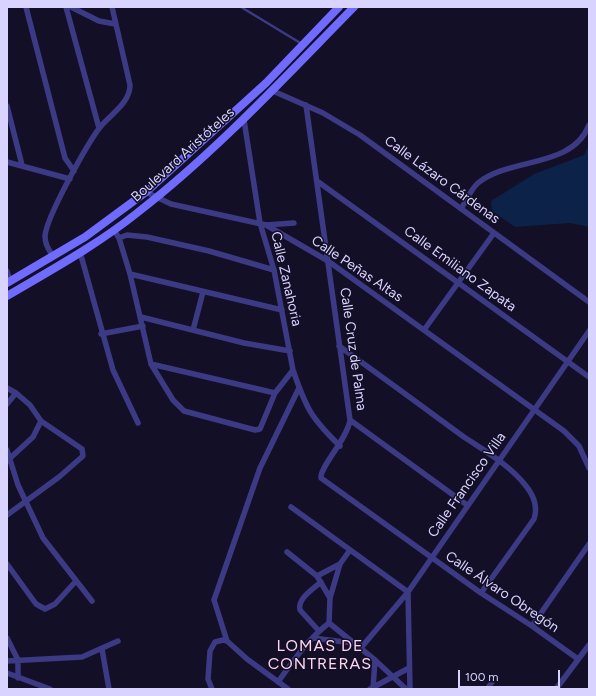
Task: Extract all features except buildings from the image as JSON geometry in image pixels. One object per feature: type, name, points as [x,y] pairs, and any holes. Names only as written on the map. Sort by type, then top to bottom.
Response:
[{"type":"street","points":[[26,7],[65,158],[74,171]]},
{"type":"street","points":[[66,7],[99,128]]},
{"type":"street","points":[[70,7],[99,21],[115,24]]},
{"type":"street","points":[[52,255],[46,244],[45,234],[51,215],[99,128],[126,100],[130,90],[112,7]]},
{"type":"street","name":"Boulevard Aristóteles","points":[[8,282],[91,233],[146,192],[266,83],[339,7]]},
{"type":"street","name":"Boulevard Aristóteles","points":[[7,296],[114,230],[157,198],[244,120],[354,7]]},
{"type":"street","name":"Calle Lázaro Cárdenas","points":[[273,91],[329,116],[360,135],[589,302]]},
{"type":"street","name":"Calle Cruz de Palma","points":[[306,105],[350,420],[348,430],[340,446],[322,470]]},
{"type":"street","points":[[7,106],[22,165]]},
{"type":"street","name":"Calle Zanahoria","points":[[244,120],[263,224],[274,270],[293,370],[310,413],[320,427],[340,446]]},
{"type":"street","points":[[461,208],[478,184],[492,175],[563,153],[574,145],[584,134],[589,125]]},
{"type":"street","points":[[7,162],[70,179]]},
{"type":"street","name":"Calle Emiliano Zapata","points":[[316,181],[589,377]]},
{"type":"street","name":"Calle Peñas Altas","points":[[146,192],[171,204],[263,224],[328,261],[534,409],[573,439],[584,454],[589,468]]},
{"type":"street","points":[[263,224],[294,223]]},
{"type":"street","points":[[114,230],[119,238],[130,274],[151,364],[173,400],[184,411],[255,430],[260,429],[263,426],[275,392],[293,370]]},
{"type":"street","points":[[424,330],[494,233]]},
{"type":"street","points":[[119,238],[127,235],[147,238],[209,251],[274,270]]},
{"type":"street","points":[[80,252],[101,334],[120,388],[138,423]]},
{"type":"street","points":[[7,271],[8,282]]},
{"type":"street","points":[[130,274],[282,310]]},
{"type":"street","points":[[193,330],[203,292]]},
{"type":"street","points":[[141,317],[290,351]]},
{"type":"street","points":[[101,334],[143,326]]},
{"type":"street","name":"Calle Francisco Villa","points":[[360,649],[408,592],[589,331]]},
{"type":"street","points":[[339,346],[498,461],[525,484],[532,493],[536,512],[534,519],[481,593]]},
{"type":"street","points":[[151,364],[275,392]]},
{"type":"street","points":[[7,388],[16,393],[30,405],[41,421],[82,449],[84,452],[83,456],[66,471],[27,502],[7,515]]},
{"type":"street","points":[[227,641],[214,600],[260,468],[299,388]]},
{"type":"street","points":[[7,404],[16,393]]},
{"type":"street","points":[[350,420],[467,505]]},
{"type":"street","points":[[8,460],[33,438],[41,421]]},
{"type":"street","points":[[7,450],[8,460],[18,485],[43,538],[92,601]]},
{"type":"street","name":"Calle Álvaro Obregón","points":[[322,470],[321,478],[325,482],[481,593],[532,626],[578,659]]},
{"type":"street","points":[[291,507],[408,592],[410,689]]},
{"type":"street","points":[[532,626],[589,544]]},
{"type":"street","points":[[278,682],[319,631],[329,623],[330,598],[340,564],[350,550]]},
{"type":"street","points":[[287,552],[317,576],[330,598]]},
{"type":"street","points":[[7,564],[36,604],[45,609],[55,604],[76,581]]},
{"type":"street","points":[[317,576],[340,564]]},
{"type":"street","points":[[319,631],[300,610],[299,605],[301,601],[320,582]]},
{"type":"street","points":[[329,623],[375,660],[406,689]]},
{"type":"street","points":[[7,638],[18,660],[18,678]]},
{"type":"street","points":[[313,638],[353,643]]},
{"type":"street","points":[[212,689],[208,679],[210,651],[212,646],[219,640],[227,641],[288,689]]},
{"type":"street","points":[[7,661],[68,659],[82,657],[102,650],[118,641]]},
{"type":"street","points":[[556,689],[589,645]]},
{"type":"street","points":[[102,650],[109,689]]},
{"type":"street","points":[[372,688],[375,660]]},
{"type":"street","points":[[372,688],[409,668]]},
{"type":"street","points":[[7,673],[50,689]]},
{"type":"street","points":[[487,689],[492,682]]},
{"type":"lane","points":[[240,7],[302,45]]},
{"type":"water","points":[[589,145],[589,227],[570,223],[515,227],[492,211],[491,201],[534,174],[584,155]]},
{"type":"district","name":"LOMAS DE CONTRERAS","points":[[320,655]]}]
